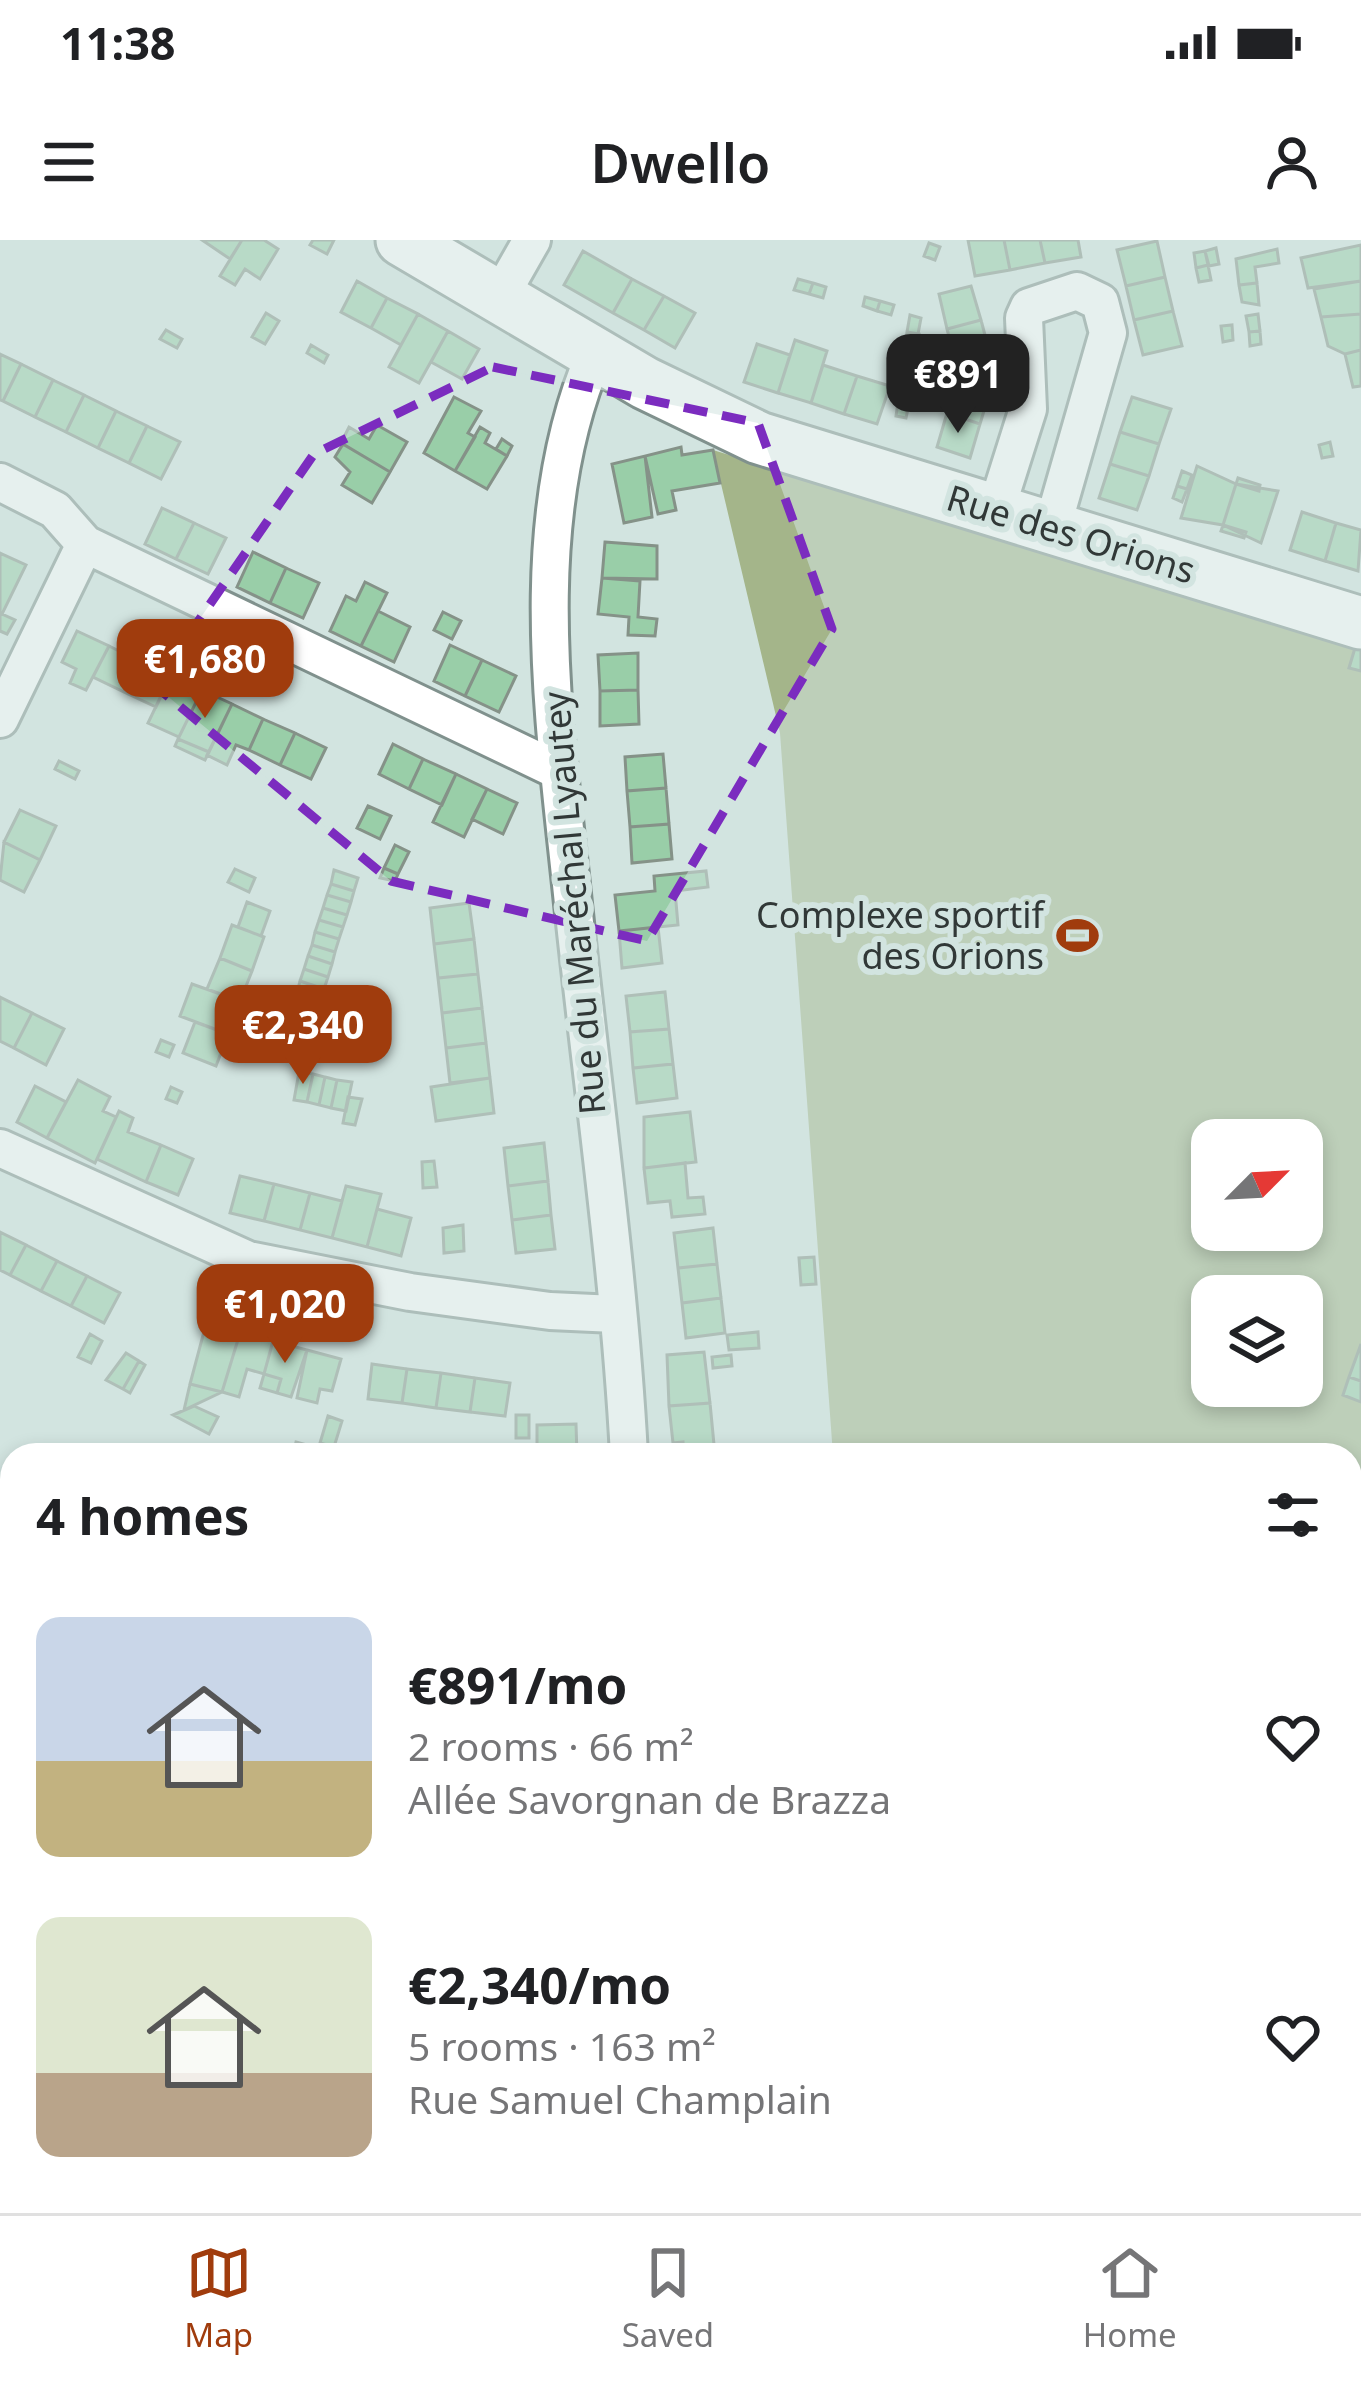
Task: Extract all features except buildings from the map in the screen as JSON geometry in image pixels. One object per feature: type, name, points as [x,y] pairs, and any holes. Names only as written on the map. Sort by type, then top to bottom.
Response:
[{"type":"street","name":"Rue des Orions","points":[[402,240],[707,417],[760,438],[1361,623]]},
{"type":"street","points":[[499,298],[532,240]]},
{"type":"street","points":[[996,510],[1028,409],[1024,318],[1037,300],[1077,291],[1100,302],[1108,333],[1052,528]]},
{"type":"street","name":"Rue du Maréchal Lyautey","points":[[595,354],[574,404],[558,501],[552,657],[559,771],[627,1443]]},
{"type":"street","points":[[0,482],[55,509],[85,544],[559,771]]},
{"type":"street","points":[[0,719],[85,544]]},
{"type":"street","points":[[0,1148],[248,1260],[410,1292],[550,1311],[615,1313]]},
{"type":"highlighted area","points":[[493,367],[758,423],[832,629],[647,941],[391,881],[154,685],[314,454]]},
{"type":"green space","name":"Complexe sportif des Orions","points":[[713,450],[1361,649],[1361,1443],[832,1443],[780,733]]},
{"type":"place","name":"Complexe sportif des Orions","points":[[1078,936]]}]
